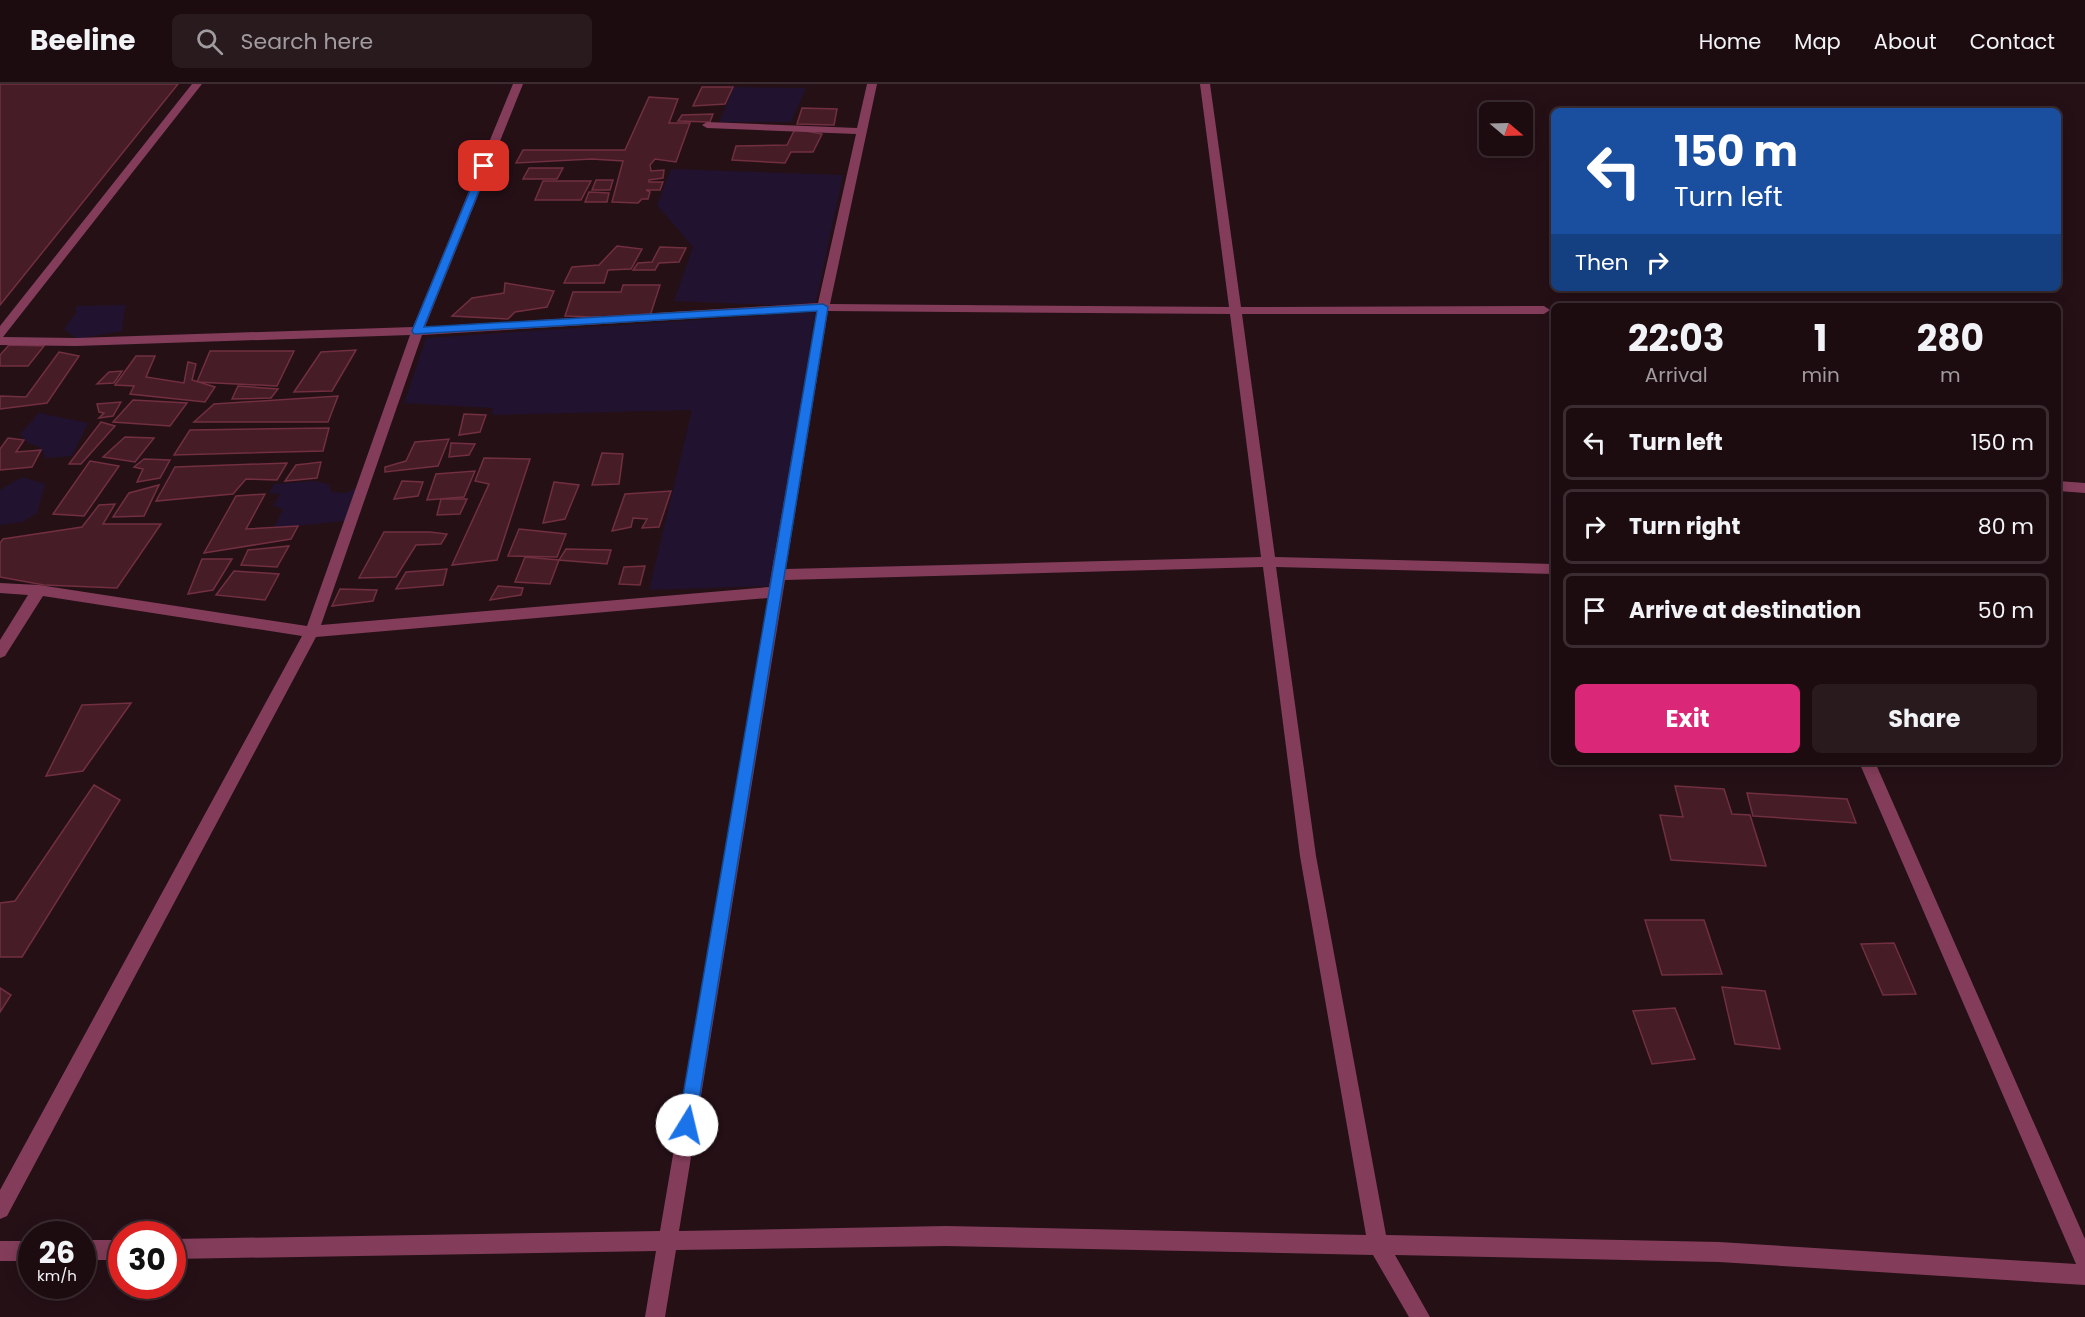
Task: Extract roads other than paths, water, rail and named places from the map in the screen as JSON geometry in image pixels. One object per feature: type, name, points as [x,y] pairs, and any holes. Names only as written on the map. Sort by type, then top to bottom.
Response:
[{"type":"street","points":[[0,334],[197,84]]},
{"type":"street","points":[[0,1209],[312,632],[417,331],[518,84]]},
{"type":"street","points":[[655,1317],[823,307],[872,84]]},
{"type":"street","points":[[1205,84],[1308,856],[1378,1245],[1420,1317]]},
{"type":"street","points":[[707,125],[862,131]]},
{"type":"street","points":[[0,341],[76,342],[417,331],[823,307],[1085,311],[1544,310]]},
{"type":"street","points":[[2061,486],[2085,488]]},
{"type":"street","points":[[778,574],[1270,562],[1551,569]]},
{"type":"street","points":[[0,588],[39,590],[312,632],[775,592]]},
{"type":"street","points":[[0,652],[39,590]]},
{"type":"street","points":[[1868,765],[2085,1262]]},
{"type":"street","points":[[186,1249],[946,1236],[1719,1252],[2085,1275]]},
{"type":"street","points":[[0,1251],[18,1251]]}]
